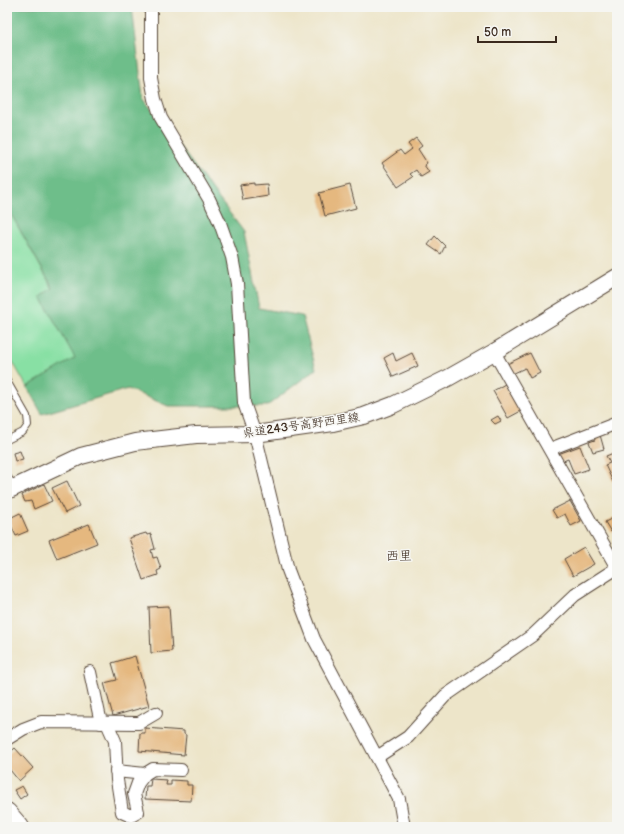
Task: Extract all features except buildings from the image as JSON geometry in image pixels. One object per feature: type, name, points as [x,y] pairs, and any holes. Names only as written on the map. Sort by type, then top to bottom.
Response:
[{"type":"main road","name":"県道243号高野西里線","points":[[9,485],[81,456],[135,442],[196,435],[255,434],[333,423],[364,416],[394,405],[423,391],[494,352],[617,277]]},
{"type":"main road","points":[[7,812],[20,827]]},
{"type":"street","points":[[151,7],[151,78],[155,99],[161,118],[209,199],[220,223],[232,257],[238,284],[244,403],[255,434],[288,570],[314,639],[399,799],[404,827]]},
{"type":"street","points":[[377,757],[408,737],[445,696],[533,635],[575,595],[617,568],[494,352]]},
{"type":"street","points":[[550,449],[616,427]]},
{"type":"street","points":[[90,672],[104,723],[115,741],[116,771],[122,812],[131,816],[138,812],[134,794],[138,784],[145,774],[153,769],[181,770]]},
{"type":"street","points":[[7,739],[23,729],[41,722],[139,723],[156,713]]},
{"type":"street","points":[[116,771],[145,774]]},
{"type":"lane","points":[[7,381],[26,416],[28,425],[23,432],[7,440]]},
{"type":"green space","points":[[7,7],[132,7],[143,98],[244,232],[259,308],[302,316],[316,369],[267,406],[168,406],[128,389],[42,414],[27,387],[75,358],[41,297],[53,288],[7,207]]},
{"type":"green space","points":[[7,207],[53,289],[41,297],[76,358],[27,387],[7,352]]},
{"type":"district","name":"西里","points":[[399,555]]}]
